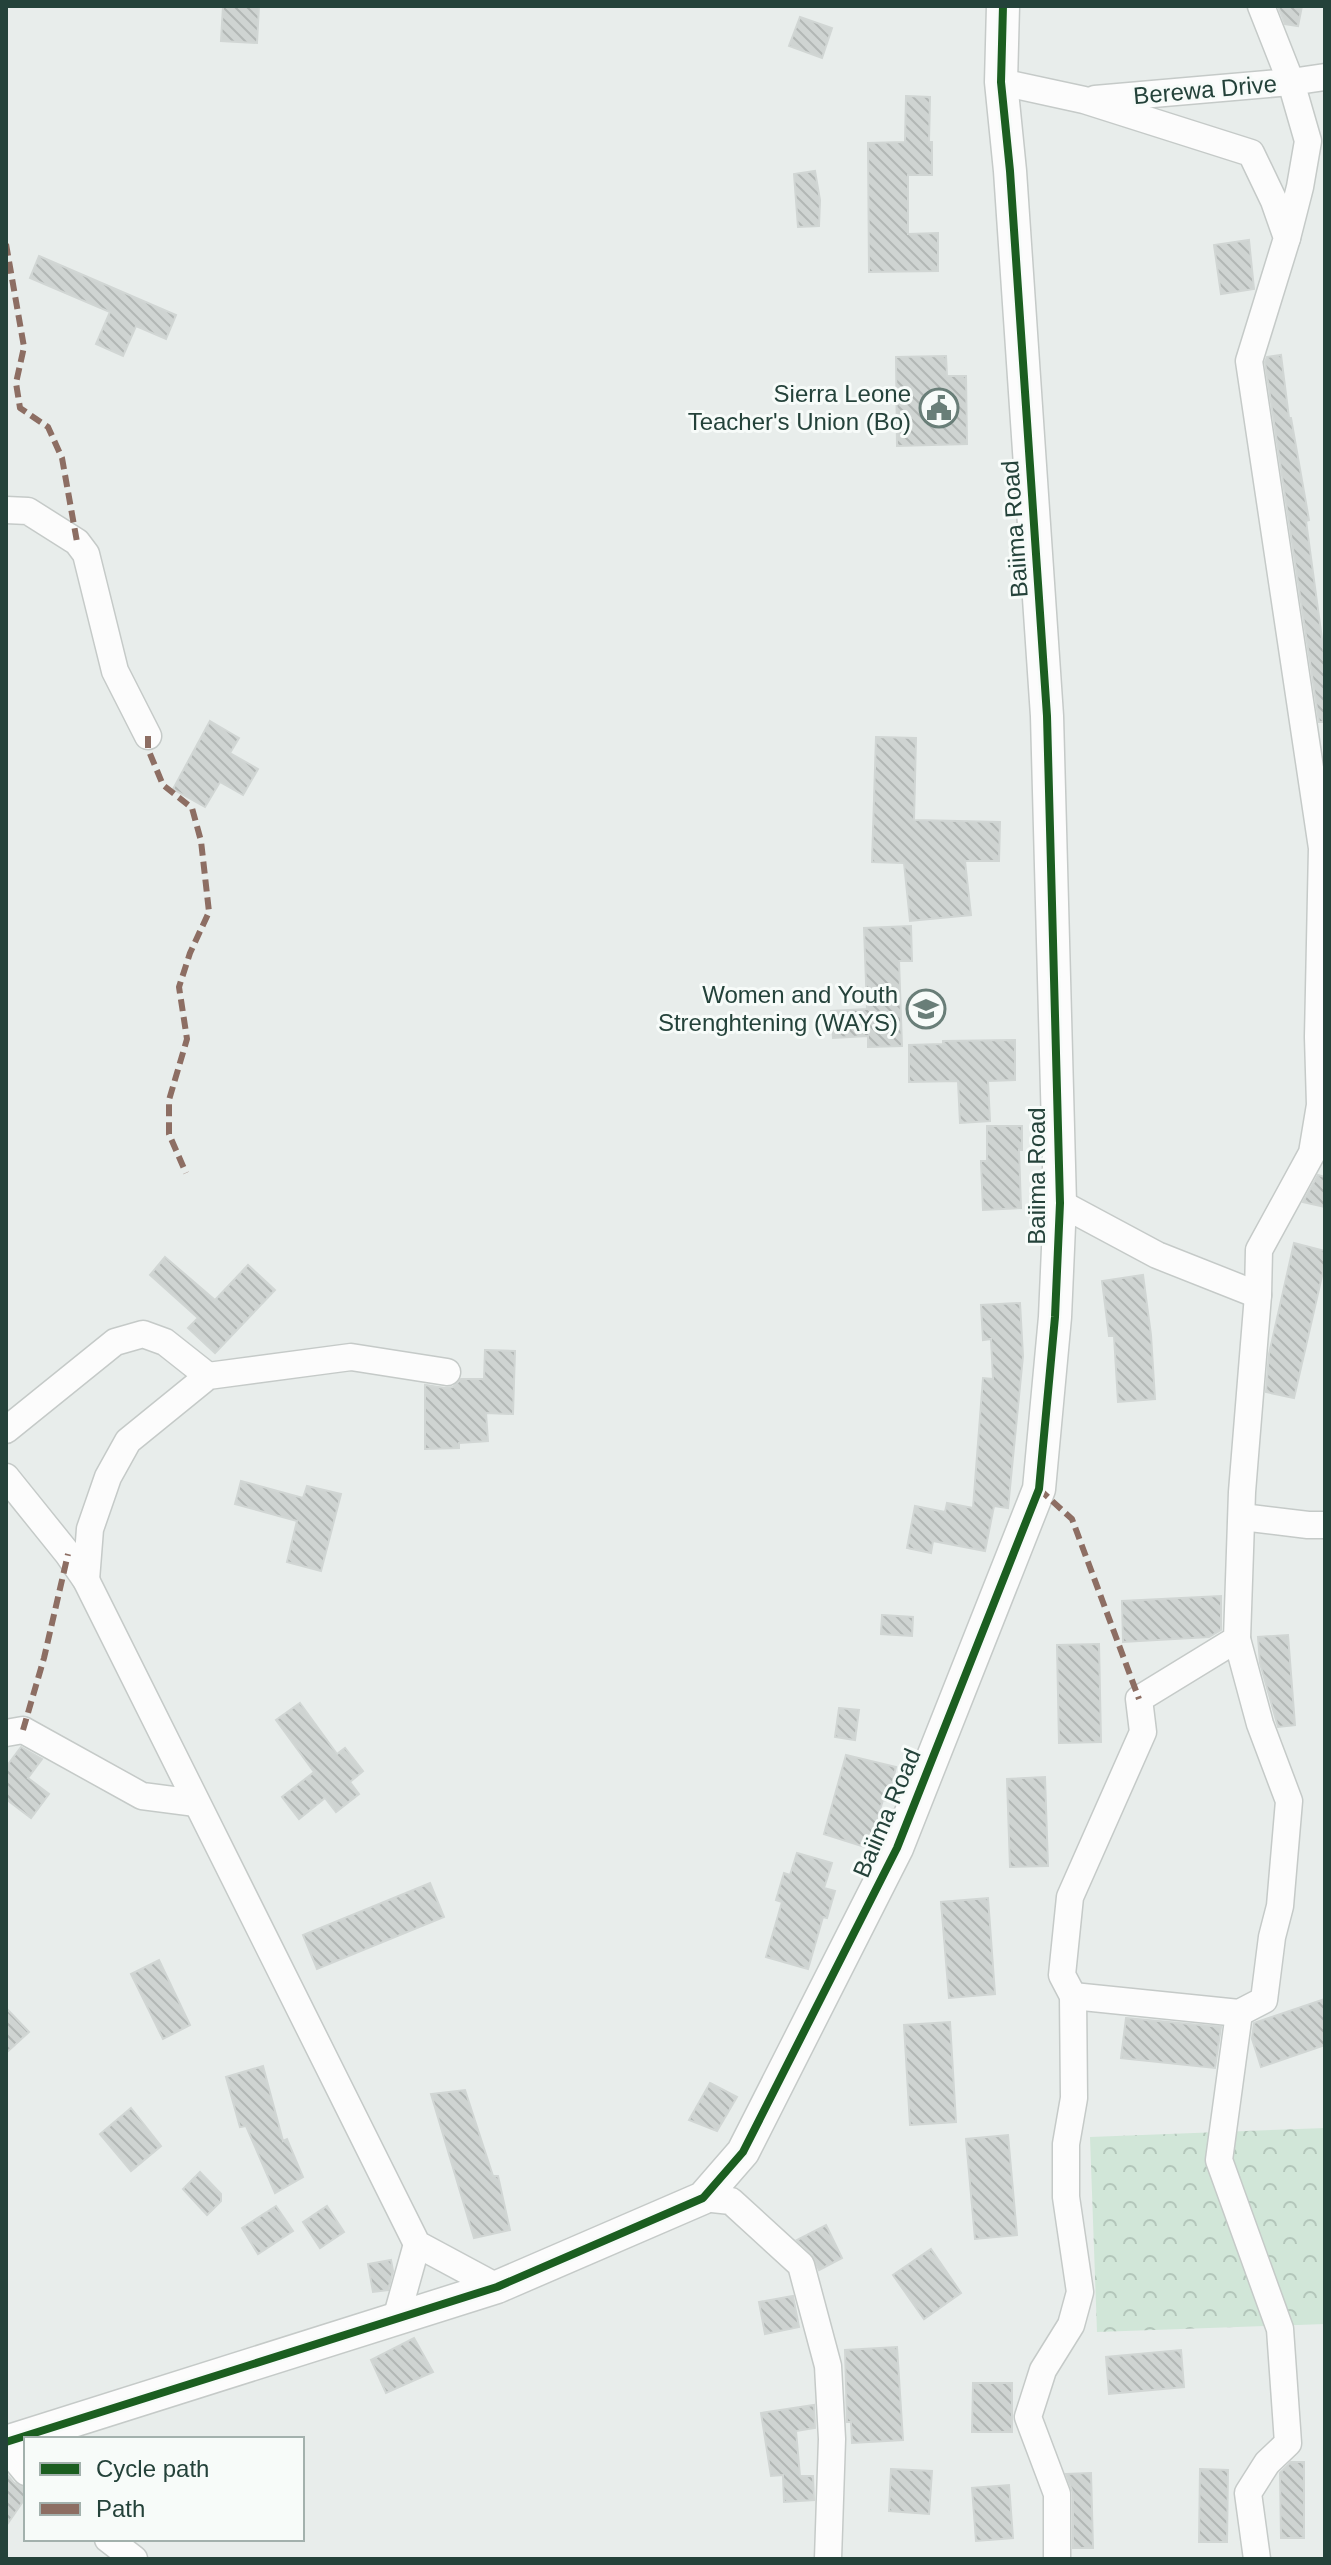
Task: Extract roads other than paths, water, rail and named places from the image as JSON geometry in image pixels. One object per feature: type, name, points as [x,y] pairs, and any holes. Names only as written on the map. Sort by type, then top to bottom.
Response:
[{"type":"street","name":"Baiima Road","points":[[31,2437],[497,2287],[703,2198],[743,2152],[897,1848],[1039,1489],[1055,1317],[1060,1203],[1047,716],[1010,171],[1001,82],[1003,6]]},
{"type":"street","points":[[1073,1996],[1239,2013],[1264,2000],[1272,1937],[1280,1906],[1289,1801],[1260,1724],[1237,1639],[1259,1250],[1319,1148],[1322,848],[1249,361],[1287,238],[1308,141],[1291,82],[1261,6]]},
{"type":"street","name":"Berewa Drive","points":[[1084,100],[1325,77]]},
{"type":"street","points":[[1001,82],[1084,100],[1251,153],[1274,201],[1287,238]]},
{"type":"street","points":[[6,510],[28,511],[77,542],[86,554],[115,671],[148,736]]},
{"type":"street","points":[[1060,1203],[1157,1255],[1258,1295]]},
{"type":"street","points":[[6,1430],[115,1342],[143,1334],[165,1342],[208,1376]]},
{"type":"street","points":[[86,1580],[90,1529],[108,1477],[128,1441],[208,1376],[351,1357],[447,1372]]},
{"type":"street","points":[[6,1477],[86,1580],[417,2244],[497,2287]]},
{"type":"street","points":[[1242,1517],[1325,1525]]},
{"type":"street","points":[[1057,2559],[1057,2494],[1028,2417],[1043,2370],[1071,2325],[1080,2292],[1066,2197],[1066,2144],[1074,2098],[1073,1996],[1062,1975],[1070,1897],[1143,1732],[1139,1699],[1237,1639]]},
{"type":"street","points":[[6,1733],[23,1730],[142,1796],[196,1803]]},
{"type":"street","points":[[1239,2013],[1219,2160],[1280,2329],[1288,2443],[1267,2463],[1248,2493],[1257,2559]]},
{"type":"street","points":[[703,2198],[731,2201],[801,2265],[828,2366],[832,2439],[828,2559]]},
{"type":"street","points":[[396,2319],[417,2244]]},
{"type":"street","points":[[6,2445],[24,2469]]},
{"type":"street","points":[[111,2541],[134,2559]]},
{"type":"place","name":"Sierra Leone Teacher's Union (Bo)","points":[[939,408]]},
{"type":"place","name":"Women and Youth Strenghtening (WAYS)","points":[[926,1009]]}]
